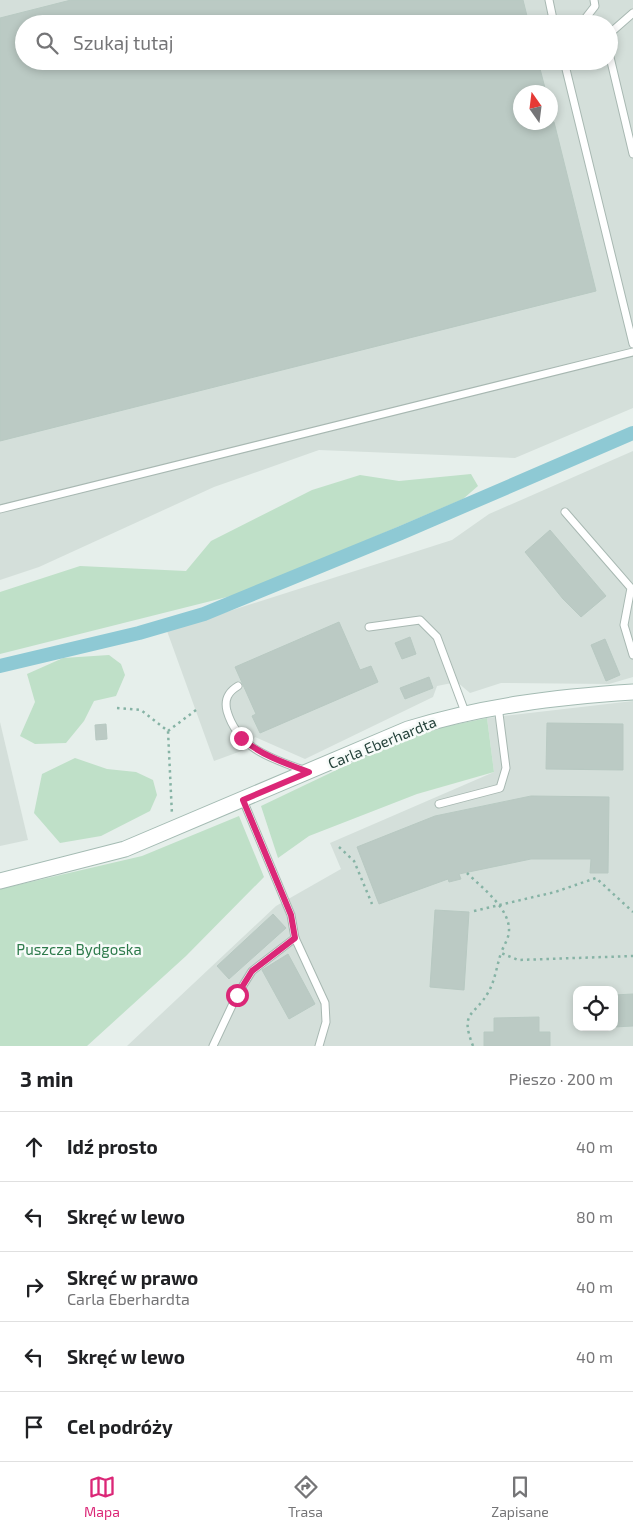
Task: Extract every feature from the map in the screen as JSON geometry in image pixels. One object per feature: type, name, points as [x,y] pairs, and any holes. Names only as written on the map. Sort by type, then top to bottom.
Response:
[{"type":"street","name":"Carla Eberhardta","points":[[0,881],[125,849],[408,729],[464,712],[498,706],[633,692]]},
{"type":"lane","points":[[548,0],[552,15]]},
{"type":"lane","points":[[588,15],[595,6],[594,0]]},
{"type":"lane","points":[[618,26],[633,14]]},
{"type":"lane","points":[[566,70],[633,344]]},
{"type":"lane","points":[[613,70],[633,154]]},
{"type":"lane","points":[[0,509],[633,352]]},
{"type":"lane","points":[[565,512],[631,588],[624,625],[633,655]]},
{"type":"lane","points":[[369,626],[420,620],[437,637],[464,712]]},
{"type":"lane","points":[[238,686],[230,690],[226,700],[233,726],[241,738],[255,750],[309,772]]},
{"type":"lane","points":[[439,804],[500,788],[506,768],[498,706]]},
{"type":"lane","points":[[243,800],[291,915],[295,938],[325,1004],[326,1022],[319,1046]]},
{"type":"lane","points":[[213,1046],[237,995],[252,971],[295,938]]},
{"type":"path","points":[[117,708],[142,710],[168,731],[173,829]]},
{"type":"path","points":[[168,731],[196,710]]},
{"type":"path","points":[[339,847],[354,861],[372,904]]},
{"type":"path","points":[[466,873],[499,906],[509,932],[489,992],[472,1010],[467,1029],[473,1046]]},
{"type":"path","points":[[474,911],[555,892],[596,878],[633,912]]},
{"type":"path","points":[[501,953],[518,960],[633,956]]},
{"type":"shaded area","points":[[0,0],[633,0],[633,408],[515,458],[319,450],[214,487],[39,567],[0,580]]},
{"type":"shaded area","points":[[633,451],[633,677],[609,684],[501,683],[470,693],[457,682],[437,686],[433,697],[305,759],[255,737],[244,750],[214,761],[167,631],[452,540],[489,514]]},
{"type":"shaded area","points":[[633,701],[633,1046],[127,1046],[276,906],[341,869],[330,843],[494,772],[487,718]]},
{"type":"shaded area","points":[[0,722],[28,840],[0,846]]},
{"type":"green space","points":[[471,474],[478,486],[463,499],[243,593],[0,654],[0,592],[80,566],[186,571],[211,541],[312,490],[360,475],[399,481]]},
{"type":"green space","points":[[109,655],[121,664],[125,675],[116,696],[94,701],[84,721],[66,743],[35,744],[20,736],[35,702],[27,674],[63,658]]},
{"type":"green space","points":[[487,718],[494,772],[417,794],[309,836],[278,858],[261,806],[414,733]]},
{"type":"green space","points":[[75,758],[107,769],[136,772],[153,780],[157,795],[150,811],[101,836],[60,843],[34,813],[42,774]]},
{"type":"green space","name":"Puszcza Bydgoska","points":[[239,816],[264,877],[186,956],[87,1046],[0,1046],[0,889],[142,856]]},
{"type":"building","points":[[71,0],[523,0],[527,15],[15,15],[15,70],[540,70],[544,85],[513,85],[513,130],[556,130],[596,291],[0,441],[0,18]]},
{"type":"building","points":[[550,530],[606,596],[581,617],[563,599],[525,552]]},
{"type":"building","points":[[339,622],[360,670],[371,666],[378,682],[260,733],[252,716],[256,714],[235,667]]},
{"type":"building","points":[[410,637],[416,654],[402,659],[395,643]]},
{"type":"building","points":[[605,639],[620,675],[606,681],[591,645]]},
{"type":"building","points":[[429,677],[433,688],[405,699],[400,688]]},
{"type":"building","points":[[547,723],[623,724],[623,770],[546,769]]},
{"type":"building","points":[[106,724],[107,739],[96,740],[95,725]]},
{"type":"building","points":[[531,796],[609,797],[608,873],[590,873],[591,859],[531,859],[459,874],[461,879],[449,882],[448,879],[379,904],[357,847],[435,816]]},
{"type":"building","points":[[435,910],[469,912],[464,990],[430,987]]},
{"type":"building","points":[[273,914],[286,928],[229,979],[217,966]]},
{"type":"building","points":[[288,954],[315,1004],[289,1019],[262,970]]},
{"type":"building","points":[[633,994],[633,1026],[618,1027],[618,995]]},
{"type":"building","points":[[539,1017],[539,1032],[550,1032],[550,1046],[484,1046],[484,1032],[494,1032],[494,1018]]},
{"type":"waterway","points":[[0,666],[139,633],[204,614],[401,533],[633,433]]},
{"type":"route","points":[[237,995],[252,971],[295,938],[291,915],[275,881],[243,800],[309,772],[255,750],[241,738]]}]
